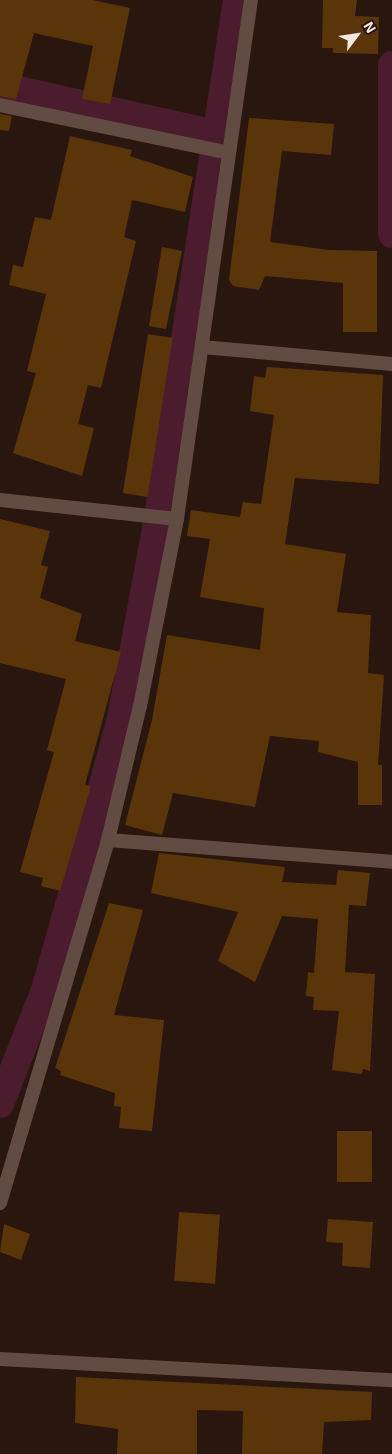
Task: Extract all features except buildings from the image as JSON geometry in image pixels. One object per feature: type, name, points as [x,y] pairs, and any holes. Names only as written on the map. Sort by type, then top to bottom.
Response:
[{"type":"street","points":[[0,1203],[108,840],[173,518],[202,347],[226,153],[251,0]]},
{"type":"street","points":[[0,105],[226,153]]},
{"type":"street","points":[[202,347],[387,363]]},
{"type":"street","points":[[0,500],[173,518]]},
{"type":"street","points":[[108,840],[389,861]]},
{"type":"street","points":[[0,1359],[390,1380]]},
{"type":"waterway","points":[[0,1104],[45,990],[120,723],[156,529],[237,0]]},
{"type":"waterway","points":[[392,65],[392,234]]},
{"type":"waterway","points":[[0,86],[217,134]]}]
